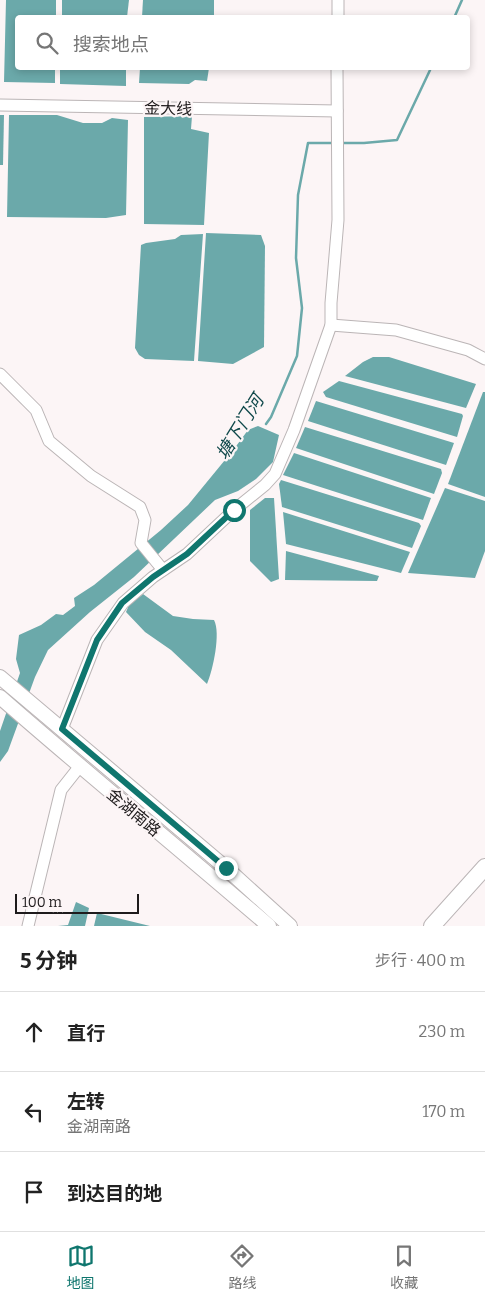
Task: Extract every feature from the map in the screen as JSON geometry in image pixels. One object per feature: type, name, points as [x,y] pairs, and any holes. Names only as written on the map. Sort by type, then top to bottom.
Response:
[{"type":"highway","points":[[432,926],[485,867]]},
{"type":"highway","points":[[446,926],[485,883]]},
{"type":"main road","name":"金湖南路","points":[[4,680],[226,868],[290,926]]},
{"type":"main road","name":"金湖南路","points":[[1,698],[269,926]]},
{"type":"street","points":[[338,0],[338,15]]},
{"type":"street","points":[[62,729],[97,640],[122,603],[162,570],[187,554],[234,510],[265,485],[275,474],[294,430],[331,325],[338,220],[337,70]]},
{"type":"street","name":"金大线","points":[[0,105],[337,111]]},
{"type":"street","points":[[331,325],[396,330],[468,350],[485,359]]},
{"type":"street","points":[[0,374],[36,410],[49,442],[91,476],[140,507],[145,520],[141,543],[162,570]]},
{"type":"street","points":[[28,926],[61,790],[80,766]]},
{"type":"water","points":[[6,0],[56,0],[56,15],[15,15],[15,70],[55,70],[55,83],[4,82]]},
{"type":"water","points":[[62,0],[129,0],[127,15],[62,15]]},
{"type":"water","points":[[143,0],[214,0],[214,15],[142,15]]},
{"type":"water","points":[[60,70],[126,70],[126,86],[60,84]]},
{"type":"water","points":[[140,70],[209,70],[207,81],[195,80],[189,84],[139,83]]},
{"type":"water","points":[[0,115],[4,115],[3,165],[0,165]]},
{"type":"water","points":[[9,115],[57,115],[83,123],[102,123],[112,118],[128,120],[126,215],[106,218],[7,217]]},
{"type":"water","points":[[192,116],[191,129],[209,133],[204,225],[144,224],[144,117]]},
{"type":"water","points":[[206,233],[261,235],[265,246],[264,347],[233,364],[198,361]]},
{"type":"water","points":[[203,234],[194,361],[145,359],[139,355],[135,348],[141,245],[175,239],[181,235]]},
{"type":"water","points":[[373,357],[389,357],[476,384],[466,408],[345,376]]},
{"type":"water","points":[[339,381],[462,414],[457,437],[326,397],[323,392]]},
{"type":"water","points":[[483,392],[485,392],[485,497],[448,484]]},
{"type":"water","points":[[316,401],[454,443],[446,465],[308,421]]},
{"type":"water","points":[[258,426],[279,435],[273,462],[256,479],[238,491],[215,500],[134,577],[90,612],[48,650],[35,677],[8,751],[0,762],[0,731],[20,673],[16,659],[19,635],[41,625],[56,614],[63,615],[75,606],[74,598],[94,585],[161,530],[188,505],[248,430]]},
{"type":"water","points":[[305,427],[441,469],[442,473],[434,494],[296,448]]},
{"type":"water","points":[[294,453],[431,498],[423,520],[283,475]]},
{"type":"water","points":[[281,480],[419,523],[421,526],[412,548],[282,507],[279,484]]},
{"type":"water","points":[[445,488],[485,501],[485,551],[475,578],[408,573]]},
{"type":"water","points":[[265,498],[274,498],[279,579],[271,582],[250,561],[250,510]]},
{"type":"water","points":[[283,512],[410,552],[401,573],[286,544]]},
{"type":"water","points":[[286,551],[379,576],[377,581],[285,580]]},
{"type":"water","points":[[143,594],[173,616],[214,620],[217,634],[214,661],[207,684],[171,650],[145,632],[126,612],[129,605]]},
{"type":"water","points":[[76,902],[89,908],[85,926],[58,926],[68,925]]},
{"type":"water","points":[[97,913],[150,926],[94,926]]},
{"type":"waterway","name":"塘下门河","points":[[455,15],[462,0]]},
{"type":"waterway","name":"塘下门河","points":[[341,143],[397,140],[430,70]]},
{"type":"waterway","name":"塘下门河","points":[[266,424],[271,417],[297,356],[302,308],[296,258],[298,195],[308,143],[333,143]]},
{"type":"route","points":[[226,868],[62,729],[97,640],[122,603],[153,577],[187,554],[234,510]]}]
